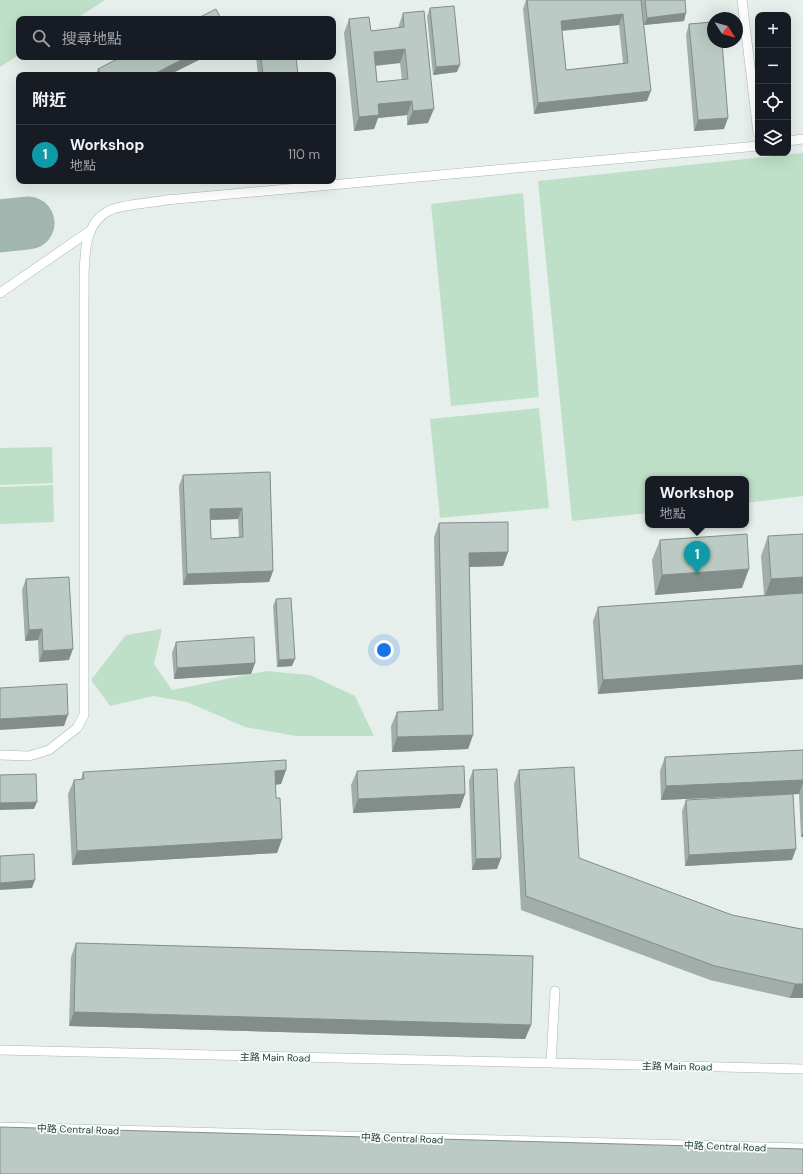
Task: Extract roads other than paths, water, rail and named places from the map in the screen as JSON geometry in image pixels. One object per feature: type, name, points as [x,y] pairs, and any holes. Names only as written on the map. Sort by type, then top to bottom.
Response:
[{"type":"lane","points":[[742,0],[756,120]]},
{"type":"lane","points":[[791,141],[803,139]]},
{"type":"lane","points":[[0,293],[90,230],[99,217],[116,208],[166,200],[755,146]]},
{"type":"lane","points":[[0,756],[29,756],[49,750],[77,728],[84,714],[84,300],[86,251],[90,230]]},
{"type":"lane","points":[[551,1063],[555,991]]},
{"type":"lane","name":"主路 Main Road","points":[[0,1050],[803,1069]]},
{"type":"lane","name":"中路 Central Road","points":[[0,1127],[803,1148]]},
{"type":"place","name":"Workshop","points":[[697,574]]}]
